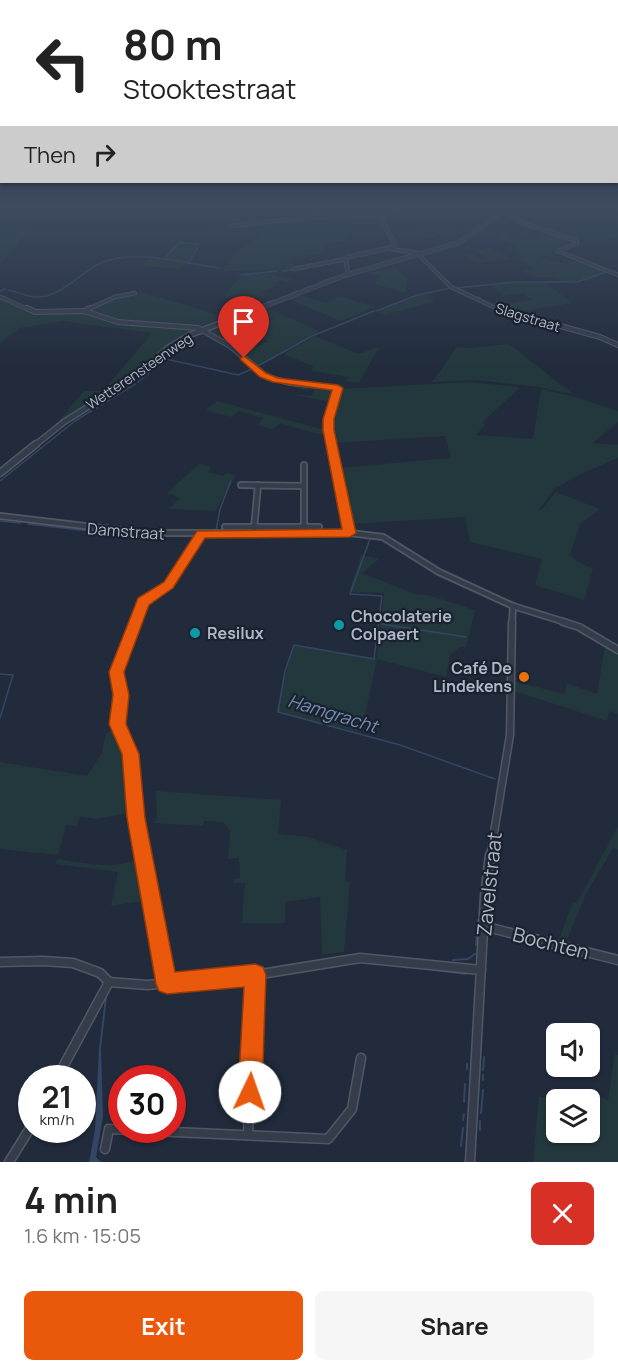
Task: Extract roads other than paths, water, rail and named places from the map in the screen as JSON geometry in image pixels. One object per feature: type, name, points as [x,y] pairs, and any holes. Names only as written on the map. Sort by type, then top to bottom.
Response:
[{"type":"street","points":[[294,269],[340,260]]},
{"type":"street","points":[[346,260],[348,274]]},
{"type":"street","name":"Wetterensteenweg","points":[[0,473],[64,422],[137,376],[168,348],[202,330],[348,274],[397,260]]},
{"type":"street","name":"Slagstraat","points":[[425,260],[451,287],[502,311],[592,335],[618,345]]},
{"type":"street","points":[[579,260],[618,275]]},
{"type":"street","points":[[84,311],[115,297],[135,293]]},
{"type":"street","points":[[0,297],[35,312],[84,311],[118,322],[192,326],[230,346],[267,377],[290,383],[338,388],[328,430],[350,533]]},
{"type":"street","points":[[304,465],[304,530],[319,527]]},
{"type":"street","points":[[241,485],[304,486]]},
{"type":"street","points":[[225,527],[254,530],[258,486]]},
{"type":"street","name":"Damstraat","points":[[0,516],[112,531],[201,534],[254,530],[304,530],[383,537],[430,568],[513,606],[572,623],[618,650]]},
{"type":"street","points":[[167,984],[136,818],[130,754],[117,724],[121,695],[116,672],[143,602],[168,585],[201,534]]},
{"type":"street","name":"Zavelstraat","points":[[470,1162],[487,866],[510,736],[510,652],[513,606]]},
{"type":"street","name":"Bochten","points":[[483,926],[618,960]]},
{"type":"street","points":[[109,982],[167,984],[255,975],[360,958],[481,970]]},
{"type":"street","points":[[0,962],[72,963],[104,975],[109,982]]},
{"type":"street","points":[[248,1135],[255,975]]},
{"type":"street","points":[[64,1065],[109,982]]},
{"type":"street","points":[[105,1149],[109,1129],[327,1139],[352,1108],[361,1058]]},
{"type":"street","points":[[9,1162],[21,1143]]},
{"type":"water","points":[[99,1048],[101,1048],[103,1117],[96,1157],[101,1162],[89,1162],[93,1143],[96,1143]]},
{"type":"waterway","points":[[9,290],[33,297],[46,296],[65,288],[91,269],[108,260]]},
{"type":"waterway","points":[[171,260],[189,263]]},
{"type":"waterway","points":[[381,263],[387,261]]},
{"type":"waterway","points":[[189,263],[219,268]]},
{"type":"waterway","points":[[282,271],[292,270]]},
{"type":"waterway","points":[[240,275],[277,271]]},
{"type":"waterway","points":[[614,271],[618,273]]},
{"type":"waterway","points":[[456,288],[516,282],[577,282],[606,272]]},
{"type":"waterway","points":[[326,280],[342,275]]},
{"type":"waterway","points":[[319,283],[324,281]]},
{"type":"waterway","points":[[307,288],[311,286]]},
{"type":"waterway","points":[[376,311],[418,295],[450,288]]},
{"type":"waterway","points":[[0,291],[5,289]]},
{"type":"waterway","points":[[284,297],[297,291]]},
{"type":"waterway","points":[[0,295],[7,298]]},
{"type":"waterway","points":[[477,297],[481,299]]},
{"type":"waterway","points":[[268,302],[275,300]]},
{"type":"waterway","points":[[260,306],[267,303]]},
{"type":"waterway","points":[[256,367],[312,336],[374,311]]},
{"type":"waterway","points":[[504,312],[516,317]]},
{"type":"waterway","points":[[519,317],[561,328]]},
{"type":"waterway","points":[[138,382],[166,359],[238,375],[252,369]]},
{"type":"waterway","points":[[0,481],[75,421],[135,384]]},
{"type":"waterway","points":[[216,531],[220,509],[231,481]]},
{"type":"waterway","name":"Hamgracht","points":[[309,530],[342,529],[340,514]]},
{"type":"waterway","name":"Hamgracht","points":[[0,521],[20,523]]},
{"type":"waterway","name":"Hamgracht","points":[[28,524],[98,532]]},
{"type":"waterway","name":"Hamgracht","points":[[129,529],[159,530]]},
{"type":"waterway","name":"Hamgracht","points":[[167,530],[179,530]]},
{"type":"waterway","name":"Hamgracht","points":[[216,531],[249,530]]},
{"type":"waterway","name":"Hamgracht","points":[[259,530],[299,530]]},
{"type":"waterway","name":"Hamgracht","points":[[185,531],[216,531]]},
{"type":"waterway","name":"Hamgracht","points":[[370,539],[350,594],[382,596],[374,659],[294,645],[285,671],[278,712],[400,745],[495,779]]},
{"type":"waterway","points":[[379,621],[381,624],[466,637]]},
{"type":"waterway","points":[[0,674],[13,675],[0,718]]},
{"type":"waterway","points":[[476,945],[478,920]]},
{"type":"waterway","points":[[453,960],[468,959],[475,954]]},
{"type":"waterway","points":[[435,970],[466,974]]},
{"type":"waterway","points":[[100,1049],[106,997]]},
{"type":"waterway","points":[[483,1070],[484,1057]]},
{"type":"waterway","points":[[467,1064],[467,1069]]},
{"type":"waterway","points":[[483,1075],[483,1080]]},
{"type":"waterway","points":[[464,1102],[465,1084]]},
{"type":"waterway","points":[[481,1113],[483,1090]]},
{"type":"waterway","points":[[463,1120],[464,1114]]},
{"type":"waterway","points":[[480,1121],[480,1130]]},
{"type":"waterway","points":[[461,1146],[463,1128]]},
{"type":"place","name":"Chocolaterie Colpaert","points":[[339,625]]},
{"type":"place","name":"Resilux","points":[[195,633]]},
{"type":"place","name":"Café De Lindekens","points":[[524,677]]}]
